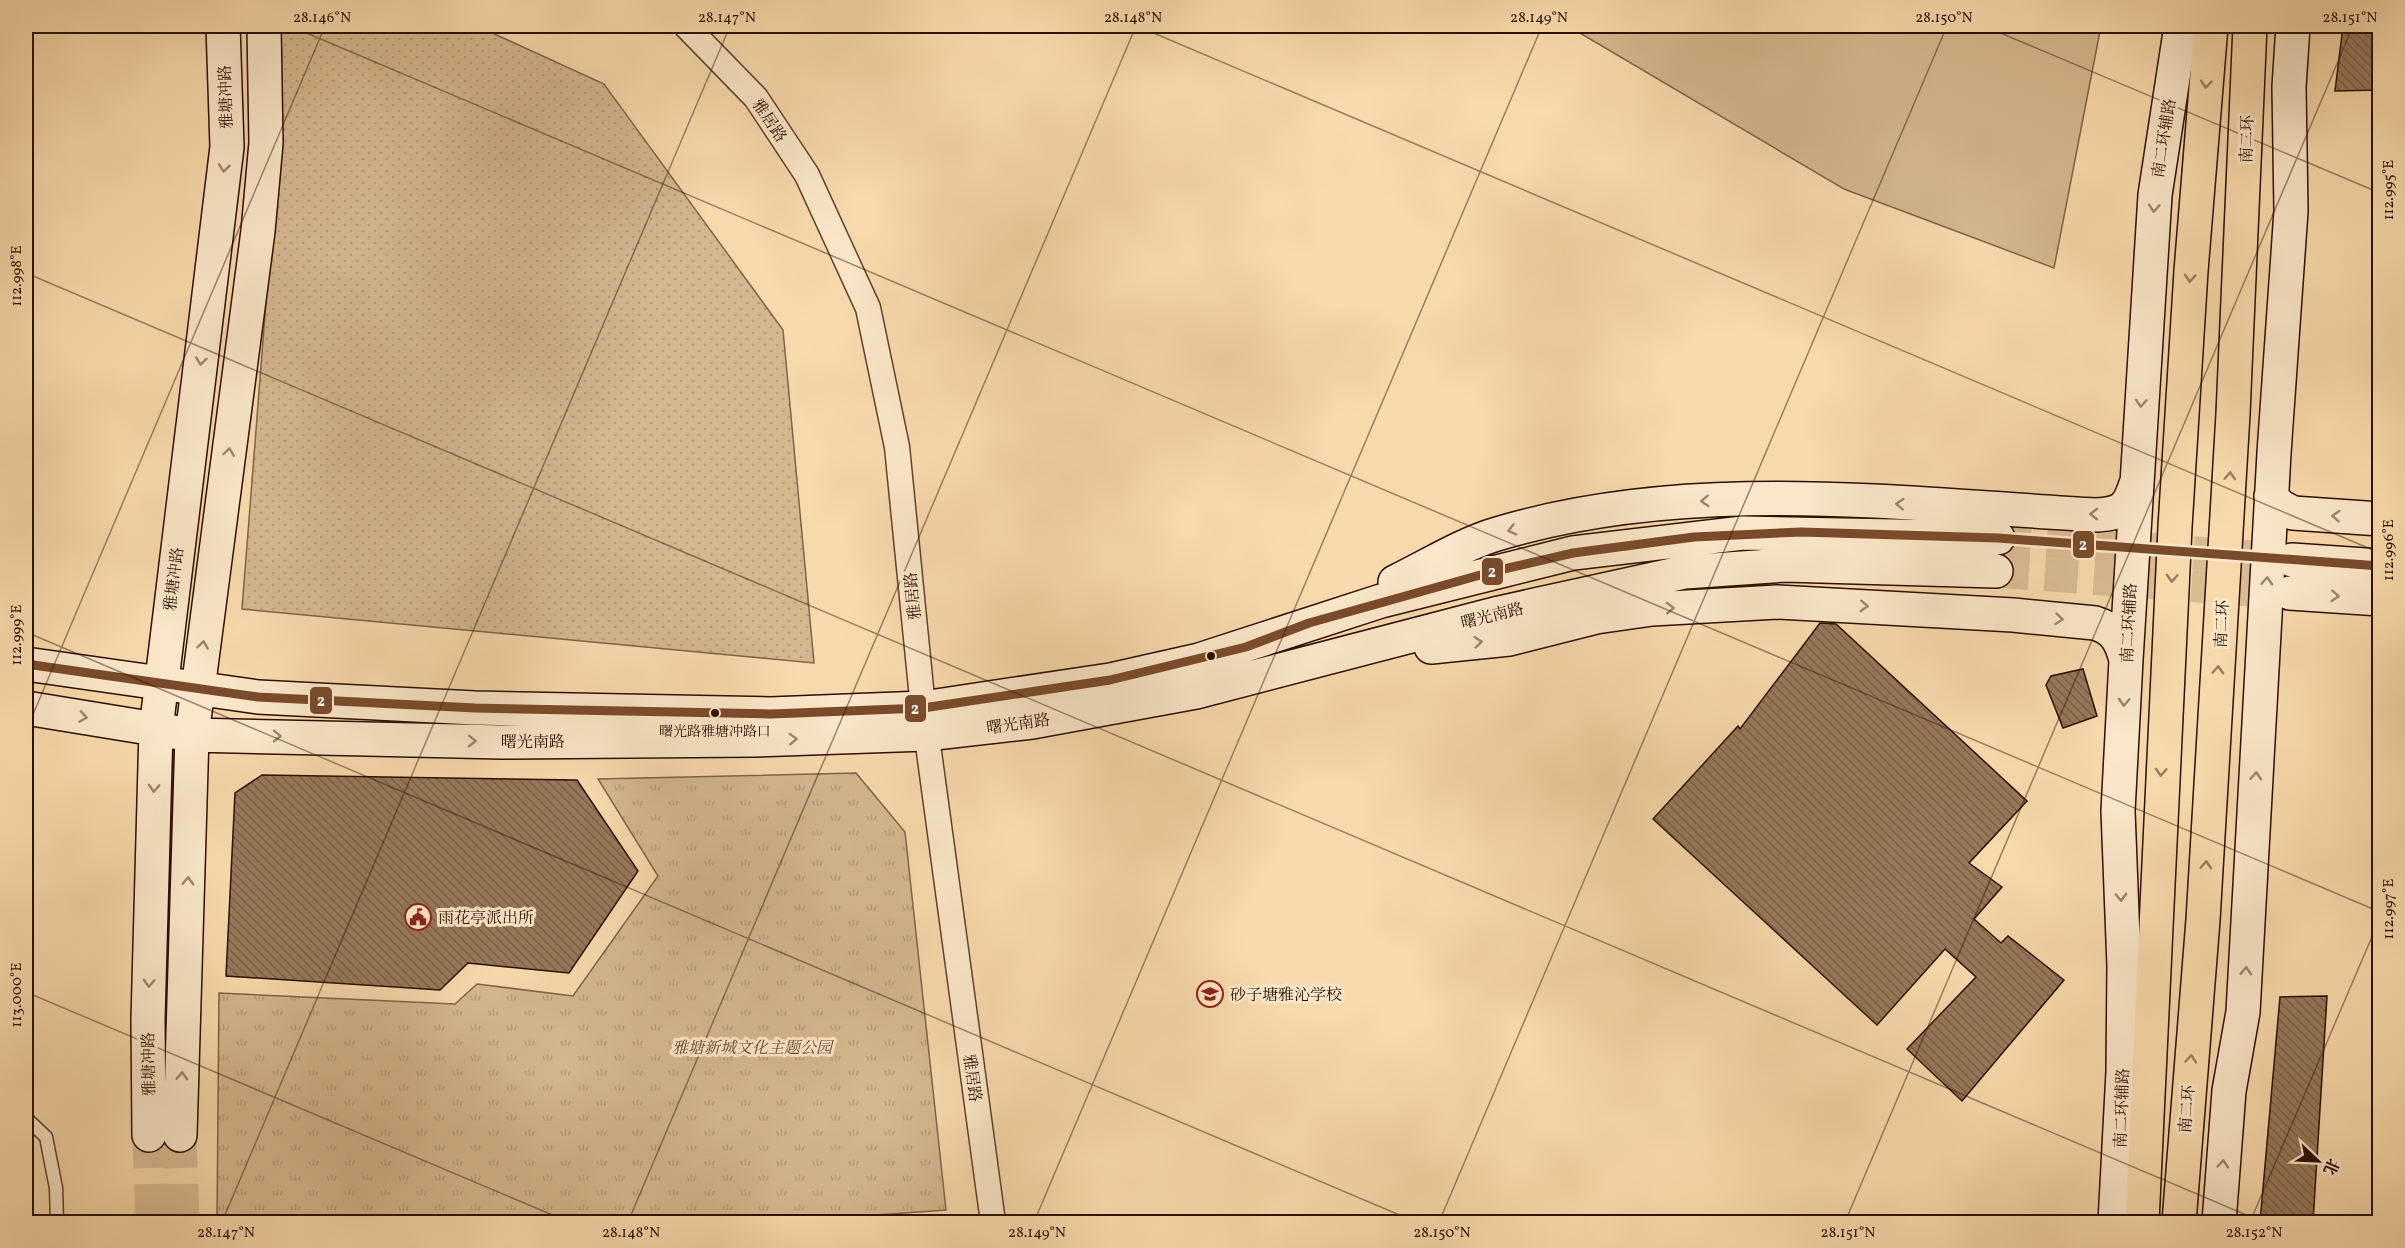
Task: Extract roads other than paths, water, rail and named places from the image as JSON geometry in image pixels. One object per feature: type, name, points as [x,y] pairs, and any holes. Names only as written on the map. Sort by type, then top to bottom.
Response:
[{"type":"highway","points":[[2142,1222],[2175,527],[2190,272],[2211,26]]},
{"type":"highway","name":"南二环","points":[[2179,1222],[2203,920],[2233,414],[2250,26]]},
{"type":"main road","name":"雅塘冲路","points":[[223,26],[227,147],[159,683],[156,729],[148,1019],[165,1135],[192,735],[258,231],[266,143],[264,26]]},
{"type":"main road","name":"南二环辅路","points":[[2115,1222],[2123,1072],[2124,966],[2118,811],[2126,660],[2155,195],[2181,26]]},
{"type":"main road","points":[[2219,1222],[2229,1091],[2243,1012],[2282,504],[2290,211],[2289,87],[2293,26]]},
{"type":"main road","points":[[1309,622],[1494,535],[1596,512],[1672,503],[1788,499],[2097,515],[2121,510],[2130,503],[2136,484]]},
{"type":"main road","points":[[2282,504],[2379,519]]},
{"type":"main road","name":"曙光南路","points":[[26,664],[258,697],[475,708],[771,714],[925,721],[1154,670],[1246,646],[1309,622],[1491,572],[1573,553],[1634,544],[1743,533],[1998,538]]},
{"type":"main road","points":[[2292,560],[2379,566]]},
{"type":"main road","name":"曙光南路","points":[[26,708],[192,735],[502,742],[754,740],[925,721],[1102,711],[1196,692],[1498,613],[1685,572],[1785,565],[1996,572]]},
{"type":"main road","points":[[2290,593],[2379,599]]},
{"type":"main road","points":[[1316,660],[1509,639],[1596,616],[1652,609],[1777,602],[2013,615],[2095,622],[2107,626],[2115,634],[2126,660]]},
{"type":"street","name":"雅居路","points":[[686,26],[756,98],[807,175],[868,308],[897,447],[925,721],[993,1222]]},
{"type":"lane","points":[[26,1118],[46,1137],[56,1188],[57,1222]]},
{"type":"tunnel","points":[[1998,538],[2292,560]]},
{"type":"tunnel","points":[[1996,571],[2290,593]]},
{"type":"tunnel","points":[[149,1135],[152,1222]]},
{"type":"tunnel","points":[[180,1135],[183,1222]]},
{"type":"place","name":"曙光路雅塘冲路口","points":[[715,713]]},
{"type":"place","name":"雨花亭派出所","points":[[418,917]]},
{"type":"place","name":"砂子塘雅沁学校","points":[[1210,994]]},
{"type":"park label","name":"雅塘新城文化主题公园","points":[[752,1047]]}]
